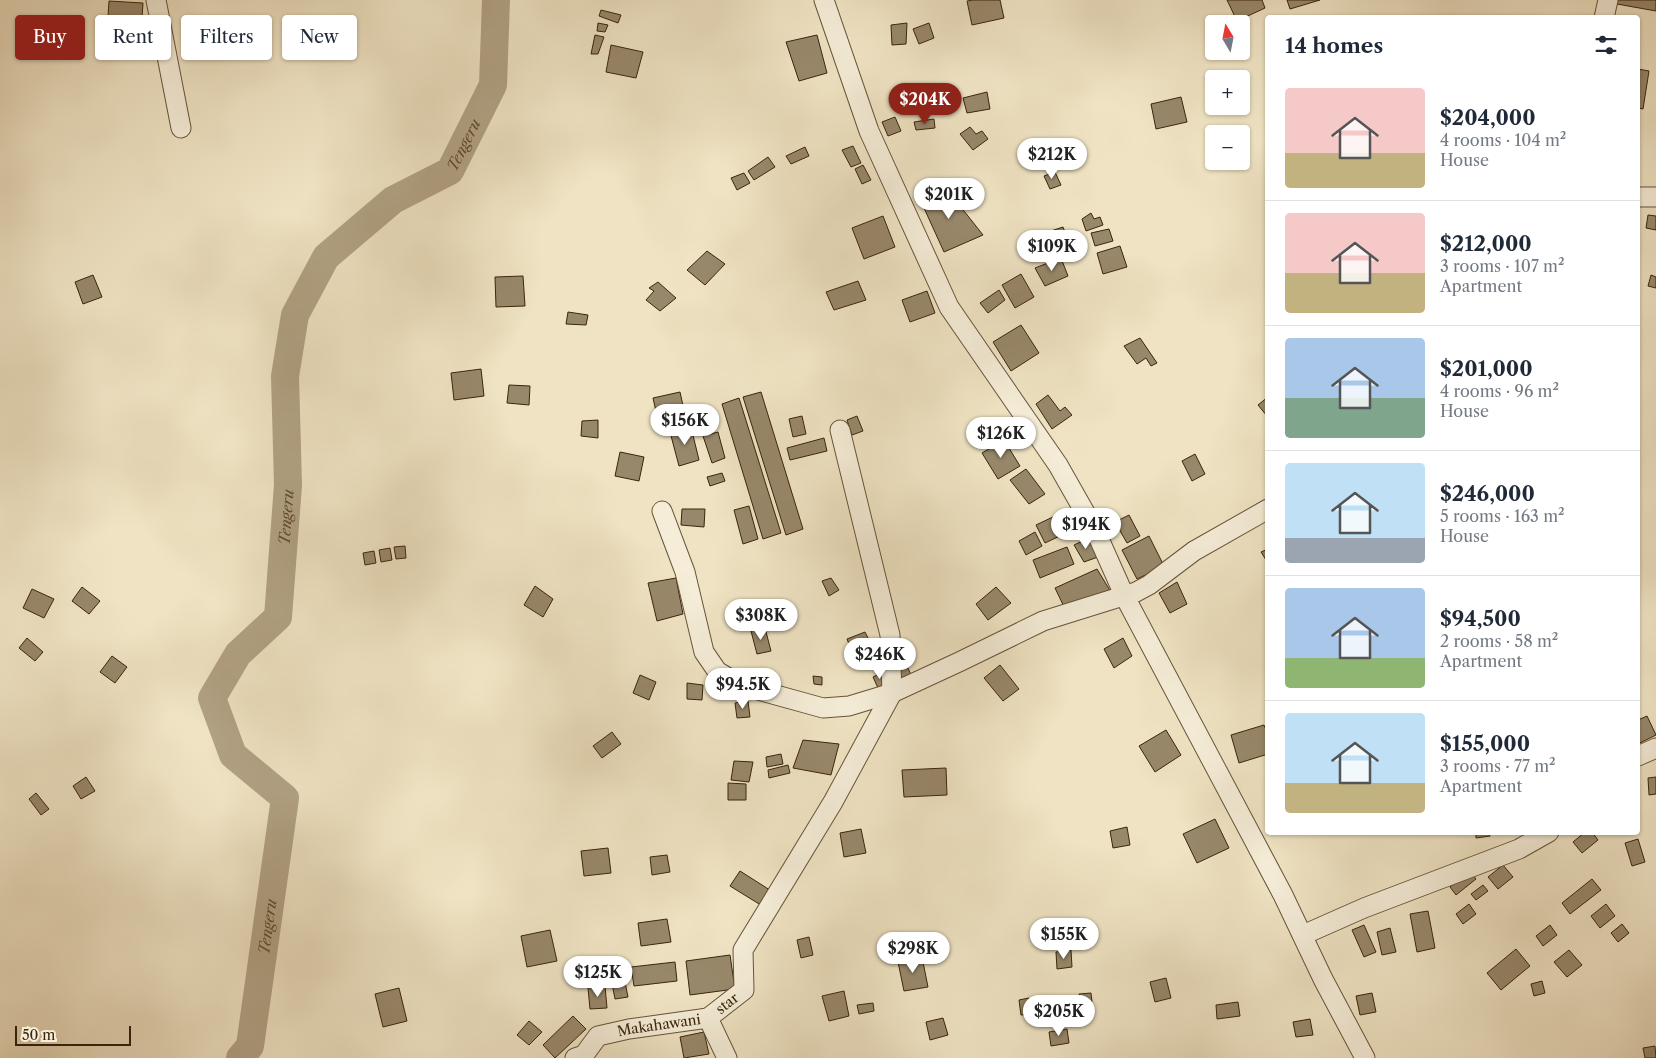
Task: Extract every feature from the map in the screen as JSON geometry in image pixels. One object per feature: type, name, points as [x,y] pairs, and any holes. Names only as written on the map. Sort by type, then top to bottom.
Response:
[{"type":"street","points":[[156,0],[181,128]]},
{"type":"street","points":[[824,0],[869,131],[949,308],[1058,466],[1096,532],[1125,597],[1303,935],[1364,1058]]},
{"type":"street","points":[[1605,15],[1608,0]]},
{"type":"street","points":[[1640,197],[1656,197]]},
{"type":"street","points":[[840,430],[890,635],[892,692]]},
{"type":"street","points":[[662,511],[685,572],[704,652],[717,671],[740,685],[823,708],[850,706],[892,692],[1043,621],[1125,597],[1149,586],[1194,551],[1265,511]]},
{"type":"street","name":"star","points":[[708,1018],[744,990],[743,950],[833,802],[892,692]]},
{"type":"street","points":[[1640,755],[1656,748]]},
{"type":"street","points":[[1303,935],[1364,908],[1519,849],[1543,835]]},
{"type":"street","name":"Makahawani","points":[[575,1058],[584,1055],[598,1036],[708,1018],[727,1058]]},
{"type":"building","points":[[1000,0],[1004,18],[972,25],[967,1]]},
{"type":"building","points":[[1227,0],[1262,0],[1265,8],[1250,15],[1234,15]]},
{"type":"building","points":[[1287,0],[1320,0],[1290,9]]},
{"type":"building","points":[[1617,0],[1656,0],[1656,11],[1617,4]]},
{"type":"building","points":[[109,1],[143,3],[142,15],[108,15]]},
{"type":"building","points":[[601,10],[621,15],[618,23],[599,16]]},
{"type":"building","points":[[598,23],[608,25],[605,32],[597,31]]},
{"type":"building","points":[[907,23],[906,44],[892,45],[891,25]]},
{"type":"building","points":[[929,23],[934,38],[919,44],[913,29]]},
{"type":"building","points":[[595,35],[604,37],[598,54],[591,54]]},
{"type":"building","points":[[817,35],[827,73],[799,81],[786,42]]},
{"type":"building","points":[[611,45],[643,52],[636,78],[606,72]]},
{"type":"building","points":[[1640,69],[1649,71],[1643,109],[1640,108]]},
{"type":"building","points":[[987,92],[990,109],[967,113],[963,98]]},
{"type":"building","points":[[1181,97],[1187,122],[1156,129],[1151,104]]},
{"type":"building","points":[[895,117],[901,131],[888,136],[882,122]]},
{"type":"building","points":[[934,119],[935,128],[916,130],[914,122]]},
{"type":"building","points":[[970,127],[976,134],[982,131],[988,139],[973,150],[960,134]]},
{"type":"building","points":[[853,146],[861,163],[851,167],[842,150]]},
{"type":"building","points":[[805,147],[809,156],[791,164],[786,156]]},
{"type":"building","points":[[768,157],[775,167],[754,180],[748,171]]},
{"type":"building","points":[[863,165],[871,180],[862,184],[855,169]]},
{"type":"building","points":[[1055,172],[1061,185],[1050,189],[1044,176]]},
{"type":"building","points":[[744,173],[750,183],[737,190],[731,178]]},
{"type":"building","points":[[945,187],[983,235],[944,252],[919,197]]},
{"type":"building","points":[[1091,213],[1094,219],[1100,217],[1103,225],[1086,231],[1082,219]]},
{"type":"building","points":[[1648,215],[1656,216],[1656,230],[1646,228]]},
{"type":"building","points":[[883,216],[895,247],[864,259],[852,228]]},
{"type":"building","points":[[1063,227],[1069,242],[1058,246],[1055,240],[1048,242],[1045,233]]},
{"type":"building","points":[[1109,229],[1113,241],[1095,246],[1091,233]]},
{"type":"building","points":[[1120,246],[1127,267],[1103,274],[1097,253]]},
{"type":"building","points":[[707,251],[725,264],[705,285],[687,270]]},
{"type":"building","points":[[1061,258],[1068,276],[1045,286],[1035,268]]},
{"type":"building","points":[[1021,274],[1034,297],[1015,308],[1002,285]]},
{"type":"building","points":[[93,275],[102,297],[83,304],[75,282]]},
{"type":"building","points":[[1651,275],[1656,277],[1656,288],[1648,286]]},
{"type":"building","points":[[523,276],[525,306],[496,307],[495,277]]},
{"type":"building","points":[[858,281],[866,300],[834,310],[826,292]]},
{"type":"building","points":[[658,282],[676,298],[660,311],[646,300],[654,291],[649,288]]},
{"type":"building","points":[[999,290],[1005,300],[988,313],[980,303]]},
{"type":"building","points":[[927,291],[935,313],[910,322],[902,300]]},
{"type":"building","points":[[568,312],[588,315],[586,325],[566,324]]},
{"type":"building","points":[[1021,325],[1039,353],[1011,371],[993,342]]},
{"type":"building","points":[[1140,338],[1157,363],[1151,366],[1146,358],[1137,364],[1124,346]]},
{"type":"building","points":[[481,369],[484,396],[454,400],[451,373]]},
{"type":"building","points":[[509,385],[530,386],[529,405],[507,403]]},
{"type":"building","points":[[680,392],[684,410],[657,416],[653,398]]},
{"type":"building","points":[[761,392],[803,529],[786,535],[743,397]]},
{"type":"building","points":[[1048,395],[1060,411],[1065,407],[1072,415],[1052,429],[1036,404]]},
{"type":"building","points":[[739,398],[781,533],[763,539],[722,404]]},
{"type":"building","points":[[1265,399],[1265,414],[1258,405]]},
{"type":"building","points":[[802,416],[806,434],[793,437],[789,419]]},
{"type":"building","points":[[857,416],[863,431],[852,435],[847,420]]},
{"type":"building","points":[[598,420],[598,438],[581,436],[582,421]]},
{"type":"building","points":[[691,427],[699,460],[679,466],[670,432]]},
{"type":"building","points":[[718,432],[725,458],[712,463],[703,436]]},
{"type":"building","points":[[824,438],[827,451],[790,460],[787,448]]},
{"type":"building","points":[[1004,440],[1020,466],[998,479],[982,453]]},
{"type":"building","points":[[620,452],[644,457],[639,481],[615,476]]},
{"type":"building","points":[[1195,454],[1205,474],[1192,481],[1182,461]]},
{"type":"building","points":[[1026,469],[1045,494],[1029,504],[1010,480]]},
{"type":"building","points":[[722,473],[725,481],[710,486],[707,477]]},
{"type":"building","points":[[749,506],[758,539],[743,544],[734,510]]},
{"type":"building","points":[[682,509],[705,509],[704,527],[681,525]]},
{"type":"building","points":[[1129,515],[1140,536],[1127,543],[1115,522]]},
{"type":"building","points":[[1055,516],[1064,534],[1045,543],[1036,525]]},
{"type":"building","points":[[1035,532],[1042,546],[1026,555],[1019,541]]},
{"type":"building","points":[[1149,536],[1164,566],[1137,579],[1122,550]]},
{"type":"building","points":[[1089,538],[1098,557],[1084,562],[1074,545]]},
{"type":"building","points":[[405,546],[406,558],[396,559],[394,547]]},
{"type":"building","points":[[1067,547],[1074,564],[1040,578],[1033,560]]},
{"type":"building","points":[[390,548],[392,560],[381,562],[379,550]]},
{"type":"building","points":[[1265,550],[1265,558],[1261,552]]},
{"type":"building","points":[[374,551],[376,563],[365,565],[363,553]]},
{"type":"building","points":[[1097,569],[1111,592],[1067,613],[1055,588]]},
{"type":"building","points":[[676,578],[683,614],[657,621],[648,583]]},
{"type":"building","points":[[831,578],[839,590],[829,596],[822,581]]},
{"type":"building","points":[[1177,582],[1187,604],[1170,613],[1159,593]]},
{"type":"building","points":[[535,586],[553,599],[543,617],[524,605]]},
{"type":"building","points":[[82,587],[100,601],[89,614],[72,601]]},
{"type":"building","points":[[996,587],[1011,603],[988,620],[976,604]]},
{"type":"building","points":[[32,589],[54,599],[44,618],[23,608]]},
{"type":"building","points":[[765,628],[771,651],[757,654],[751,631]]},
{"type":"building","points":[[865,632],[879,660],[859,669],[847,639]]},
{"type":"building","points":[[27,638],[43,652],[35,661],[19,648]]},
{"type":"building","points":[[1123,638],[1132,656],[1114,668],[1104,649]]},
{"type":"building","points":[[112,656],[127,667],[115,683],[100,672]]},
{"type":"building","points":[[904,659],[911,675],[902,679],[895,663]]},
{"type":"building","points":[[1000,665],[1019,689],[1003,701],[984,678]]},
{"type":"building","points":[[883,672],[888,683],[878,688],[873,677]]},
{"type":"building","points":[[640,675],[656,682],[649,700],[633,693]]},
{"type":"building","points":[[813,676],[822,677],[822,685],[814,684]]},
{"type":"building","points":[[687,683],[703,685],[702,700],[687,699]]},
{"type":"building","points":[[748,701],[750,717],[737,718],[735,703]]},
{"type":"building","points":[[1647,716],[1656,735],[1640,743],[1640,719]]},
{"type":"building","points":[[1264,725],[1265,755],[1239,763],[1231,735]]},
{"type":"building","points":[[1166,730],[1181,755],[1155,772],[1139,746]]},
{"type":"building","points":[[612,732],[621,744],[602,758],[593,746]]},
{"type":"building","points":[[803,740],[839,744],[831,775],[793,768]]},
{"type":"building","points":[[781,754],[783,764],[767,767],[766,757]]},
{"type":"building","points":[[734,761],[753,762],[749,782],[731,780]]},
{"type":"building","points":[[788,765],[790,773],[769,778],[768,770]]},
{"type":"building","points":[[946,768],[947,795],[904,797],[902,770]]},
{"type":"building","points":[[86,777],[95,791],[81,799],[73,786]]},
{"type":"building","points":[[1656,777],[1656,794],[1649,795],[1648,778]]},
{"type":"building","points":[[728,783],[746,784],[746,800],[728,800]]},
{"type":"building","points":[[36,793],[49,809],[41,815],[29,799]]},
{"type":"building","points":[[1215,819],[1229,848],[1197,863],[1183,834]]},
{"type":"building","points":[[1127,827],[1130,845],[1113,848],[1110,831]]},
{"type":"building","points":[[861,829],[866,853],[844,857],[840,833]]},
{"type":"building","points":[[1476,835],[1490,836],[1476,838]]},
{"type":"building","points":[[1581,835],[1594,835],[1598,840],[1582,853],[1573,842]]},
{"type":"building","points":[[1638,839],[1645,862],[1632,866],[1625,843]]},
{"type":"building","points":[[608,848],[611,873],[584,876],[581,851]]},
{"type":"building","points":[[667,855],[670,872],[652,875],[650,857]]},
{"type":"building","points":[[1503,865],[1513,877],[1498,889],[1488,877]]},
{"type":"building","points":[[740,871],[773,892],[764,907],[730,886]]},
{"type":"building","points":[[1470,871],[1476,879],[1456,895],[1450,887]]},
{"type":"building","points":[[1592,879],[1601,890],[1570,914],[1562,903]]},
{"type":"building","points":[[1483,885],[1488,891],[1476,900],[1471,894]]},
{"type":"building","points":[[1469,904],[1476,914],[1463,924],[1456,914]]},
{"type":"building","points":[[1606,904],[1615,916],[1600,928],[1591,916]]},
{"type":"building","points":[[1428,911],[1435,948],[1417,952],[1410,914]]},
{"type":"building","points":[[667,919],[671,942],[641,946],[638,923]]},
{"type":"building","points":[[1622,924],[1629,933],[1618,942],[1611,933]]},
{"type":"building","points":[[1364,925],[1376,952],[1364,957],[1352,930]]},
{"type":"building","points":[[1550,925],[1557,935],[1543,946],[1536,936]]},
{"type":"building","points":[[1390,928],[1396,952],[1382,955],[1377,932]]},
{"type":"building","points":[[550,930],[557,961],[527,967],[521,936]]},
{"type":"building","points":[[809,937],[813,955],[801,958],[797,940]]},
{"type":"building","points":[[1516,949],[1530,966],[1501,990],[1487,973]]},
{"type":"building","points":[[1071,950],[1072,967],[1057,969],[1056,952]]},
{"type":"building","points":[[1569,950],[1582,965],[1567,977],[1554,962]]},
{"type":"building","points":[[730,955],[735,989],[690,995],[686,961]]},
{"type":"building","points":[[922,957],[928,987],[904,991],[898,962]]},
{"type":"building","points":[[675,962],[677,981],[634,986],[631,967]]},
{"type":"building","points":[[623,972],[628,997],[615,999],[610,974]]},
{"type":"building","points":[[1166,978],[1171,998],[1155,1002],[1150,982]]},
{"type":"building","points":[[1542,981],[1545,993],[1534,996],[1531,984]]},
{"type":"building","points":[[605,986],[607,1008],[590,1009],[588,988]]},
{"type":"building","points":[[399,988],[407,1021],[383,1027],[375,994]]},
{"type":"building","points":[[844,991],[849,1016],[829,1021],[822,996]]},
{"type":"building","points":[[1091,993],[1092,1002],[1080,1003],[1079,994]]},
{"type":"building","points":[[1372,993],[1376,1012],[1360,1015],[1356,996]]},
{"type":"building","points":[[1029,998],[1032,1014],[1021,1015],[1019,1000]]},
{"type":"building","points":[[1238,1002],[1240,1016],[1217,1019],[1216,1005]]},
{"type":"building","points":[[873,1003],[874,1011],[859,1014],[857,1005]]},
{"type":"building","points":[[573,1016],[586,1029],[555,1058],[543,1045]]},
{"type":"building","points":[[943,1018],[948,1035],[930,1040],[926,1022]]},
{"type":"building","points":[[1310,1019],[1313,1035],[1296,1037],[1293,1022]]},
{"type":"building","points":[[529,1021],[542,1032],[529,1045],[517,1035]]},
{"type":"building","points":[[1067,1029],[1069,1043],[1051,1046],[1049,1032]]},
{"type":"building","points":[[704,1032],[709,1054],[684,1058],[680,1037]]},
{"type":"building","points":[[1655,1046],[1656,1058],[1645,1058],[1643,1048]]},
{"type":"waterway","name":"Tengeru","points":[[240,1058],[250,1046],[285,798],[233,755],[212,698],[238,654],[278,617],[288,485],[285,376],[295,315],[326,257],[393,200],[450,171],[493,85],[496,0]]}]
